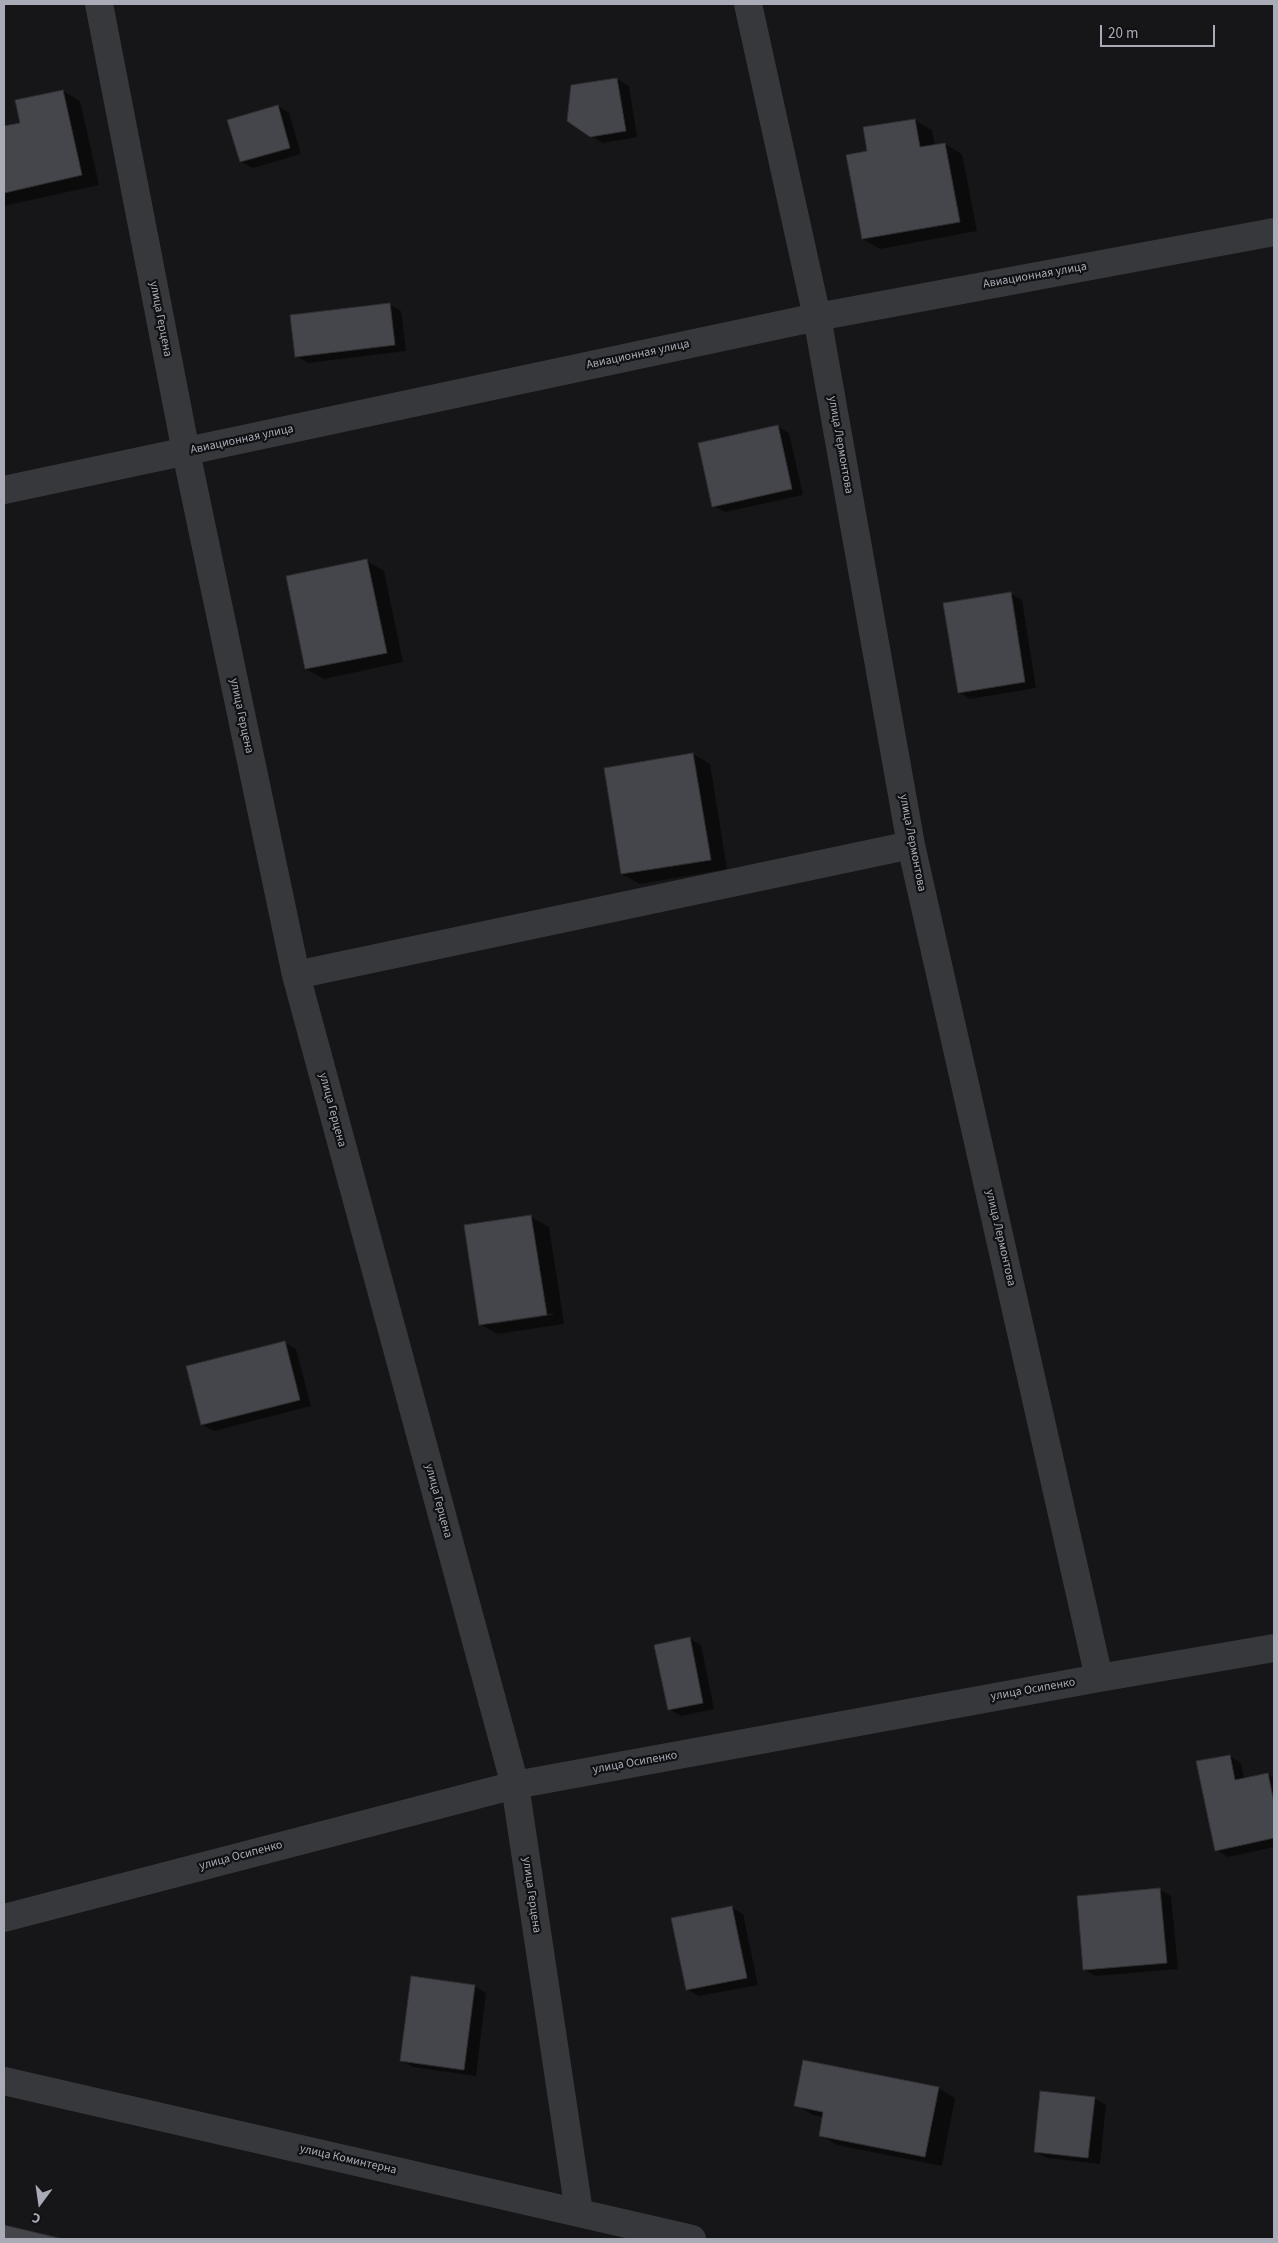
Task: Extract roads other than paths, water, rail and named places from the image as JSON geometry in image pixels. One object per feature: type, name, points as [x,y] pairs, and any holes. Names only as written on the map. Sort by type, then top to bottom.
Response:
[{"type":"street","name":"улица Герцена","points":[[99,4],[186,452],[296,976],[515,1785],[579,2212]]},
{"type":"street","name":"улица Лермонтова","points":[[748,4],[817,317],[911,845],[1099,1678]]},
{"type":"street","name":"Авиационная улица","points":[[4,490],[817,317],[1274,232]]},
{"type":"street","points":[[296,976],[911,845]]},
{"type":"street","name":"улица Осипенко","points":[[4,1918],[515,1785],[1099,1678],[1274,1648]]},
{"type":"street","name":"улица Коминтерна","points":[[4,2081],[692,2239]]}]
